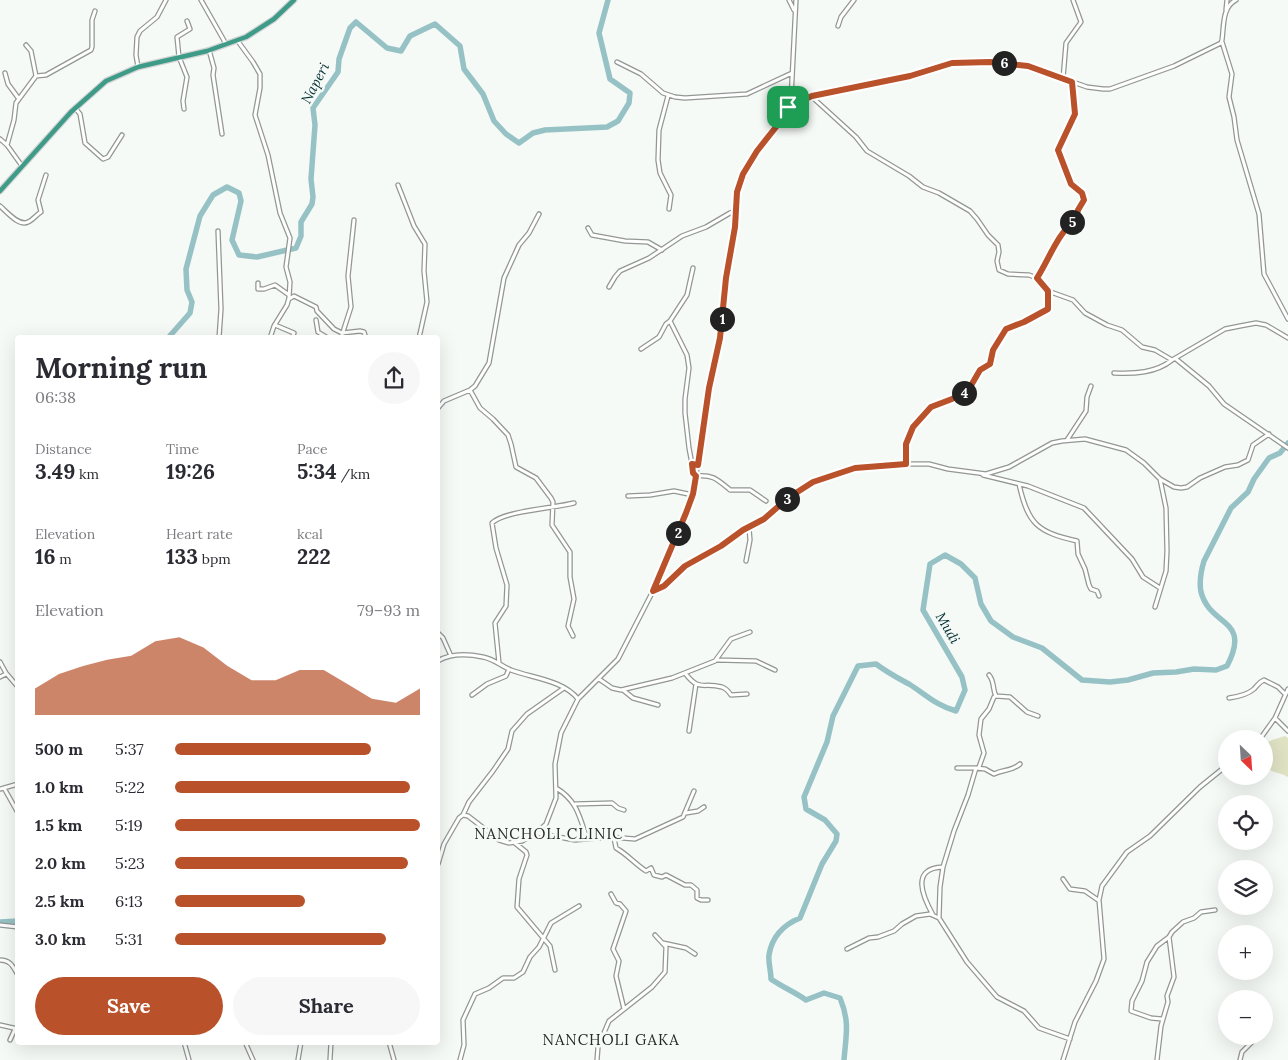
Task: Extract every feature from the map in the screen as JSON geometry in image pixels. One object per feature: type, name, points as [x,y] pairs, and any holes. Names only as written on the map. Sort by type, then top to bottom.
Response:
[{"type":"highway","points":[[0,191],[75,108],[106,81],[138,67],[226,45],[274,19],[294,0]]},
{"type":"street","points":[[138,67],[136,55],[137,37],[140,31],[156,18],[166,0]]},
{"type":"street","points":[[201,0],[226,45]]},
{"type":"street","points":[[789,0],[795,11]]},
{"type":"street","points":[[515,843],[536,833],[548,819],[556,798],[555,764],[560,733],[578,699],[618,659],[653,591],[693,494],[709,388],[720,338],[726,278],[735,227],[737,192],[743,174],[788,107],[792,93],[796,0]]},
{"type":"street","points":[[838,26],[841,17],[854,0]]},
{"type":"street","points":[[1063,78],[1066,43],[1082,22],[1073,0]]},
{"type":"street","points":[[1227,0],[1222,42],[1232,74],[1229,97],[1237,140],[1259,214],[1264,274],[1288,319]]},
{"type":"street","points":[[1225,13],[1229,5],[1236,0]]},
{"type":"street","points":[[36,76],[46,75],[91,50],[92,20],[95,11]]},
{"type":"street","points":[[184,109],[183,101],[187,77],[179,57],[176,36],[190,28],[187,21]]},
{"type":"street","points":[[237,40],[260,74],[260,88],[255,115],[268,154],[280,214],[289,235],[290,243],[286,267],[290,282],[289,297],[287,306],[271,335]]},
{"type":"street","points":[[788,107],[812,96],[910,76],[952,63],[990,62],[1020,65],[1072,82],[1103,89],[1116,87],[1174,66],[1222,42]]},
{"type":"street","points":[[7,145],[14,120],[15,107],[36,76],[31,51],[26,45]]},
{"type":"street","points":[[209,50],[214,68],[213,75],[222,134]]},
{"type":"street","points":[[617,62],[641,74],[657,89],[668,96],[685,98],[747,94],[792,73]]},
{"type":"street","points":[[5,73],[8,84],[19,99]]},
{"type":"street","points":[[1037,278],[1057,243],[1076,219],[1078,210],[1084,200],[1082,193],[1073,187],[1069,180],[1058,150],[1075,114],[1072,82]]},
{"type":"street","points":[[668,96],[659,130],[658,160],[660,173],[671,195],[669,209]]},
{"type":"street","points":[[812,96],[849,130],[867,151],[909,176],[923,187],[939,193],[970,211],[998,245],[997,261],[1000,270],[1008,274],[1029,275],[1037,278],[1048,291],[1073,300],[1085,313],[1107,325],[1122,330],[1142,347],[1155,350],[1174,359],[1209,386],[1224,404],[1288,448]]},
{"type":"street","points":[[75,108],[80,114],[85,143],[102,159],[108,157],[122,135]]},
{"type":"street","points":[[0,139],[7,145],[22,166]]},
{"type":"street","points":[[0,206],[16,220],[23,223],[28,222],[41,212],[38,200],[46,176]]},
{"type":"street","points":[[398,185],[414,226],[425,244],[424,271],[427,302],[420,335]]},
{"type":"street","points":[[609,288],[620,271],[649,258],[682,236],[706,227],[735,211]]},
{"type":"street","points":[[440,406],[444,401],[475,386],[489,363],[504,278],[519,245],[529,233],[539,214]]},
{"type":"street","points":[[341,335],[351,307],[348,276],[354,220]]},
{"type":"street","points":[[588,228],[592,235],[625,241],[648,242],[662,250]]},
{"type":"street","points":[[218,231],[221,309],[219,335]]},
{"type":"street","points":[[641,349],[659,336],[687,295],[693,268]]},
{"type":"street","points":[[258,283],[258,289],[275,285],[289,297],[294,296],[316,306],[317,311],[341,335]]},
{"type":"street","points":[[906,464],[906,444],[913,427],[931,407],[952,399],[969,389],[980,370],[990,364],[993,350],[1006,329],[1048,309],[1048,291]]},
{"type":"street","points":[[316,320],[318,332],[323,335]]},
{"type":"street","points":[[670,321],[687,355],[689,368],[685,412],[693,473],[696,476]]},
{"type":"street","points":[[1114,373],[1130,373],[1163,367],[1225,329],[1256,323],[1266,325],[1288,338]]},
{"type":"street","points":[[275,325],[294,333],[293,335]]},
{"type":"street","points":[[341,335],[360,330],[365,335]]},
{"type":"street","points":[[1067,440],[1086,411],[1087,397],[1091,386]]},
{"type":"street","points":[[470,390],[480,408],[508,435],[516,467],[536,478],[552,500],[552,525],[571,554],[570,576],[574,599],[568,626],[573,636]]},
{"type":"street","points":[[978,474],[1009,467],[1052,443],[1084,439],[1122,448],[1144,463],[1160,479],[1174,486],[1187,487],[1216,471],[1248,460],[1253,445],[1270,434]]},
{"type":"street","points":[[692,464],[698,465]]},
{"type":"street","points":[[653,591],[664,586],[685,566],[764,519],[788,498],[813,482],[855,468],[906,464],[929,464],[1020,484],[1086,510],[1132,559],[1143,577],[1160,588]]},
{"type":"street","points":[[696,476],[709,475],[730,490],[750,490],[766,501]]},
{"type":"street","points":[[1155,607],[1166,571],[1167,551],[1166,508],[1160,479]]},
{"type":"street","points":[[1020,484],[1025,508],[1037,526],[1058,537],[1078,541],[1078,554],[1085,568],[1089,585],[1099,596]]},
{"type":"street","points":[[628,496],[674,491],[693,494]]},
{"type":"street","points":[[499,663],[496,623],[506,606],[507,585],[496,548],[492,522],[514,514],[574,503]]},
{"type":"street","points":[[746,561],[750,540],[749,528]]},
{"type":"street","points":[[716,660],[730,639],[750,632]]},
{"type":"street","points":[[440,635],[451,656]]},
{"type":"street","points":[[440,660],[461,654],[482,657],[509,669],[564,688],[572,692],[578,699]]},
{"type":"street","points":[[599,679],[612,688],[623,690],[672,678],[716,660],[756,662],[776,670]]},
{"type":"street","points":[[0,662],[6,674],[15,684]]},
{"type":"street","points":[[472,695],[487,684],[506,676],[509,669]]},
{"type":"street","points":[[685,673],[696,684],[723,687],[732,695],[747,694]]},
{"type":"street","points":[[0,677],[6,674]]},
{"type":"street","points":[[939,918],[943,867],[954,831],[984,753],[979,735],[981,719],[996,696],[994,693],[994,682],[989,675]]},
{"type":"street","points":[[1229,698],[1252,690],[1259,682],[1264,680],[1278,687],[1285,694]]},
{"type":"street","points":[[689,731],[696,684]]},
{"type":"street","points":[[440,857],[444,844],[469,802],[508,749],[512,731],[527,714],[564,688]]},
{"type":"street","points":[[1266,730],[1275,718],[1288,688]]},
{"type":"street","points":[[623,690],[633,698],[658,705]]},
{"type":"street","points":[[996,696],[1010,697],[1027,712],[1038,716]]},
{"type":"street","points":[[1275,718],[1288,731]]},
{"type":"street","points":[[957,768],[977,768],[994,774],[1000,771],[1008,771],[1020,764]]},
{"type":"street","points":[[1063,1060],[1075,1022],[1096,981],[1104,959],[1099,900],[1102,886],[1124,854],[1150,836],[1200,787],[1218,772]]},
{"type":"street","points":[[15,785],[2,789],[15,808]]},
{"type":"street","points":[[556,788],[570,797],[587,839]]},
{"type":"street","points":[[536,833],[575,840],[635,839],[683,818],[694,791]]},
{"type":"street","points":[[574,804],[612,803],[624,810]]},
{"type":"street","points":[[686,813],[698,811],[704,807]]},
{"type":"street","points":[[463,815],[468,816],[499,840],[515,843],[526,852],[527,855],[520,879],[517,907],[551,947],[555,970]]},
{"type":"street","points":[[614,838],[616,848],[627,854],[633,862],[646,871],[651,868],[654,875],[662,877],[666,875],[685,886],[691,884],[697,890],[697,898],[708,900]]},
{"type":"street","points":[[933,915],[924,894],[921,878],[927,871],[943,867]]},
{"type":"street","points":[[1063,879],[1070,889],[1085,891],[1099,900]]},
{"type":"street","points":[[612,894],[616,903],[620,904],[626,911],[613,949],[620,961],[616,976],[624,1009]]},
{"type":"street","points":[[460,1060],[464,1045],[463,1020],[474,995],[504,978],[516,978],[525,969],[530,957],[544,939],[547,929],[553,921],[579,906]]},
{"type":"street","points":[[1157,1060],[1162,1019],[1168,1002],[1167,996],[1174,977],[1170,937],[1172,932],[1183,922],[1194,918],[1201,912],[1215,910]]},
{"type":"street","points":[[848,949],[869,938],[878,938],[894,931],[916,916],[933,915],[939,918],[967,962],[997,997],[1024,1010],[1039,1028],[1070,1039]]},
{"type":"street","points":[[0,925],[15,927]]},
{"type":"street","points":[[597,1060],[598,1047],[609,1021],[634,1003],[665,972],[666,948],[655,935]]},
{"type":"street","points":[[1162,1019],[1132,1012],[1130,1008],[1152,953],[1159,943],[1170,937]]},
{"type":"street","points":[[662,942],[686,948],[695,954]]},
{"type":"street","points":[[0,960],[11,963],[15,970]]},
{"type":"street","points":[[0,1025],[15,1029]]},
{"type":"street","points":[[10,1040],[15,1031]]},
{"type":"street","points":[[185,1045],[189,1060]]},
{"type":"street","points":[[246,1045],[253,1060]]},
{"type":"street","points":[[298,1060],[300,1045]]},
{"type":"street","points":[[330,1060],[332,1045]]},
{"type":"street","points":[[390,1045],[394,1060]]},
{"type":"street","points":[[1240,1060],[1242,1052],[1249,1045]]},
{"type":"green space","points":[[1285,736],[1288,738],[1287,777],[1273,771],[1273,740]]},
{"type":"waterway","name":"Naperi","points":[[171,335],[190,313],[192,302],[187,290],[186,269],[200,216],[213,195],[227,187],[239,193],[241,201],[232,240],[239,255],[257,257],[296,248],[301,236],[301,222],[312,204],[313,197],[311,179],[315,125],[313,108],[338,72],[339,59],[350,28],[356,22],[387,48],[401,51],[410,36],[435,24],[460,46],[464,69],[483,94],[494,121],[506,134],[519,143],[533,133],[545,130],[607,127],[618,121],[629,103],[630,93],[610,79],[599,33],[608,0]]},
{"type":"waterway","name":"Mudi","points":[[844,1060],[846,1022],[840,998],[824,993],[806,1000],[771,979],[770,948],[779,932],[788,924],[800,918],[822,864],[836,841],[837,834],[825,820],[806,809],[804,797],[827,742],[833,716],[858,666],[876,664],[937,703],[956,711],[965,690],[962,677],[923,610],[930,564],[945,555],[961,564],[975,578],[981,604],[991,621],[1013,637],[1042,648],[1082,680],[1110,682],[1128,680],[1153,673],[1194,669],[1216,670],[1227,666],[1235,639],[1227,624],[1212,612],[1201,592],[1200,584],[1204,561],[1231,508],[1248,492],[1254,479],[1269,458],[1280,453],[1288,443]]},
{"type":"waterway","name":"Naperi","points":[[0,922],[15,921]]},
{"type":"district","name":"NANCHOLI CLINIC","points":[[549,834]]},
{"type":"district","name":"NANCHOLI GAKA","points":[[611,1040]]},
{"type":"route","points":[[990,62],[1012,64],[1028,66],[1047,72],[1072,82],[1075,114],[1058,150],[1073,187],[1084,195],[1083,204],[1078,210],[1077,218],[1057,243],[1037,278],[1048,291],[1048,309],[1024,322],[1008,327],[993,350],[990,364],[980,370],[972,386],[965,393],[928,409],[913,427],[907,439],[905,451],[906,464],[855,468],[813,482],[788,498],[759,523],[743,530],[725,544],[685,566],[664,586],[653,591],[693,494],[696,476],[692,470],[692,464],[698,465],[709,388],[720,338],[726,278],[735,227],[737,192],[743,174],[788,107],[812,96],[910,76],[952,63],[990,62]]}]
